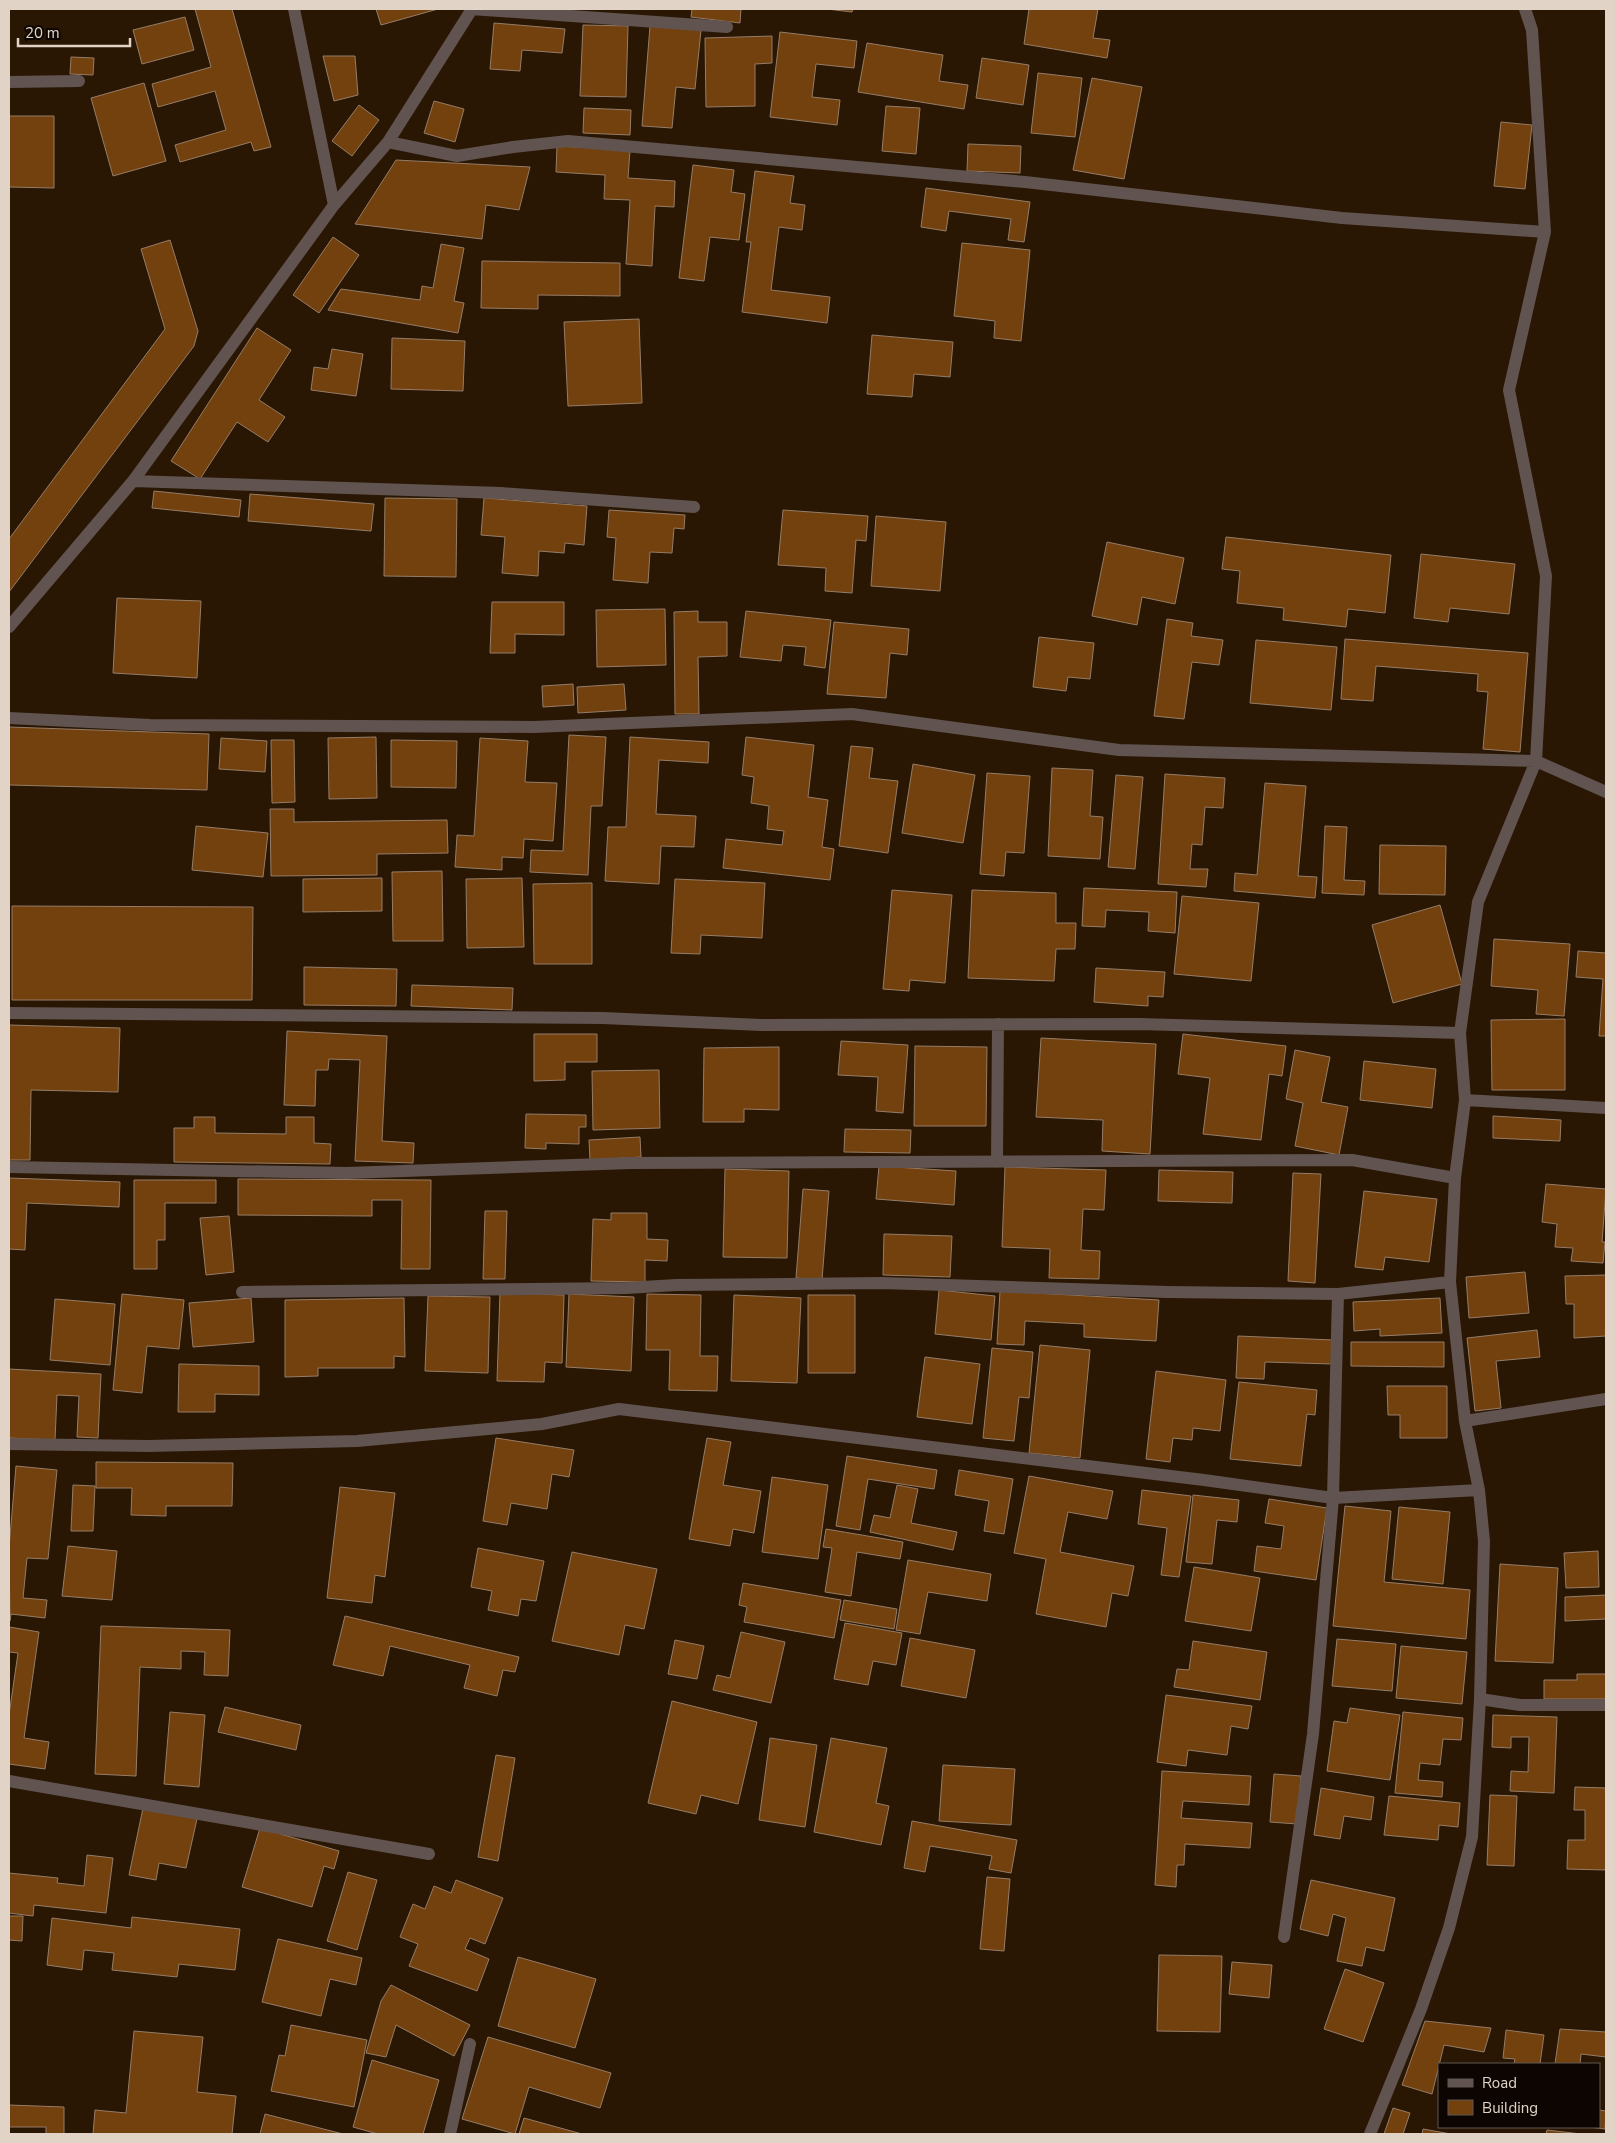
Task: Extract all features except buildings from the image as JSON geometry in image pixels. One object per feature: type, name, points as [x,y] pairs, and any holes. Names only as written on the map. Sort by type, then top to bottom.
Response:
[{"type":"street","points":[[294,9],[334,205]]},
{"type":"street","points":[[9,627],[133,480],[334,205],[388,142],[471,9],[727,27]]},
{"type":"street","points":[[1370,2134],[1421,2009],[1449,1928],[1472,1837],[1480,1699],[1484,1542],[1479,1490],[1465,1421],[1450,1282],[1455,1178],[1465,1100],[1460,1033],[1478,902],[1536,761],[1546,576],[1509,390],[1545,232],[1532,30],[1525,9]]},
{"type":"street","points":[[9,82],[79,81]]},
{"type":"street","points":[[388,142],[457,156],[568,141],[1025,182],[1342,218],[1545,232]]},
{"type":"street","points":[[133,480],[501,493],[694,507]]},
{"type":"street","points":[[9,718],[150,725],[534,727],[852,714],[1119,750],[1536,761],[1606,792]]},
{"type":"street","points":[[9,1013],[603,1018],[762,1025],[1139,1024],[1460,1033]]},
{"type":"street","points":[[997,1162],[998,1024]]},
{"type":"street","points":[[1465,1100],[1606,1108]]},
{"type":"street","points":[[9,1167],[347,1173],[631,1163],[1352,1160],[1455,1178]]},
{"type":"street","points":[[242,1292],[882,1283],[1167,1292],[1338,1294],[1450,1282]]},
{"type":"street","points":[[1284,1937],[1313,1734],[1333,1498],[1338,1294]]},
{"type":"street","points":[[1465,1421],[1606,1399]]},
{"type":"street","points":[[9,1444],[148,1446],[357,1441],[542,1424],[619,1409],[1204,1480],[1333,1498],[1479,1490]]},
{"type":"street","points":[[1480,1699],[1520,1705],[1606,1705]]},
{"type":"street","points":[[9,1781],[429,1854]]},
{"type":"street","points":[[450,2134],[470,2044]]}]
